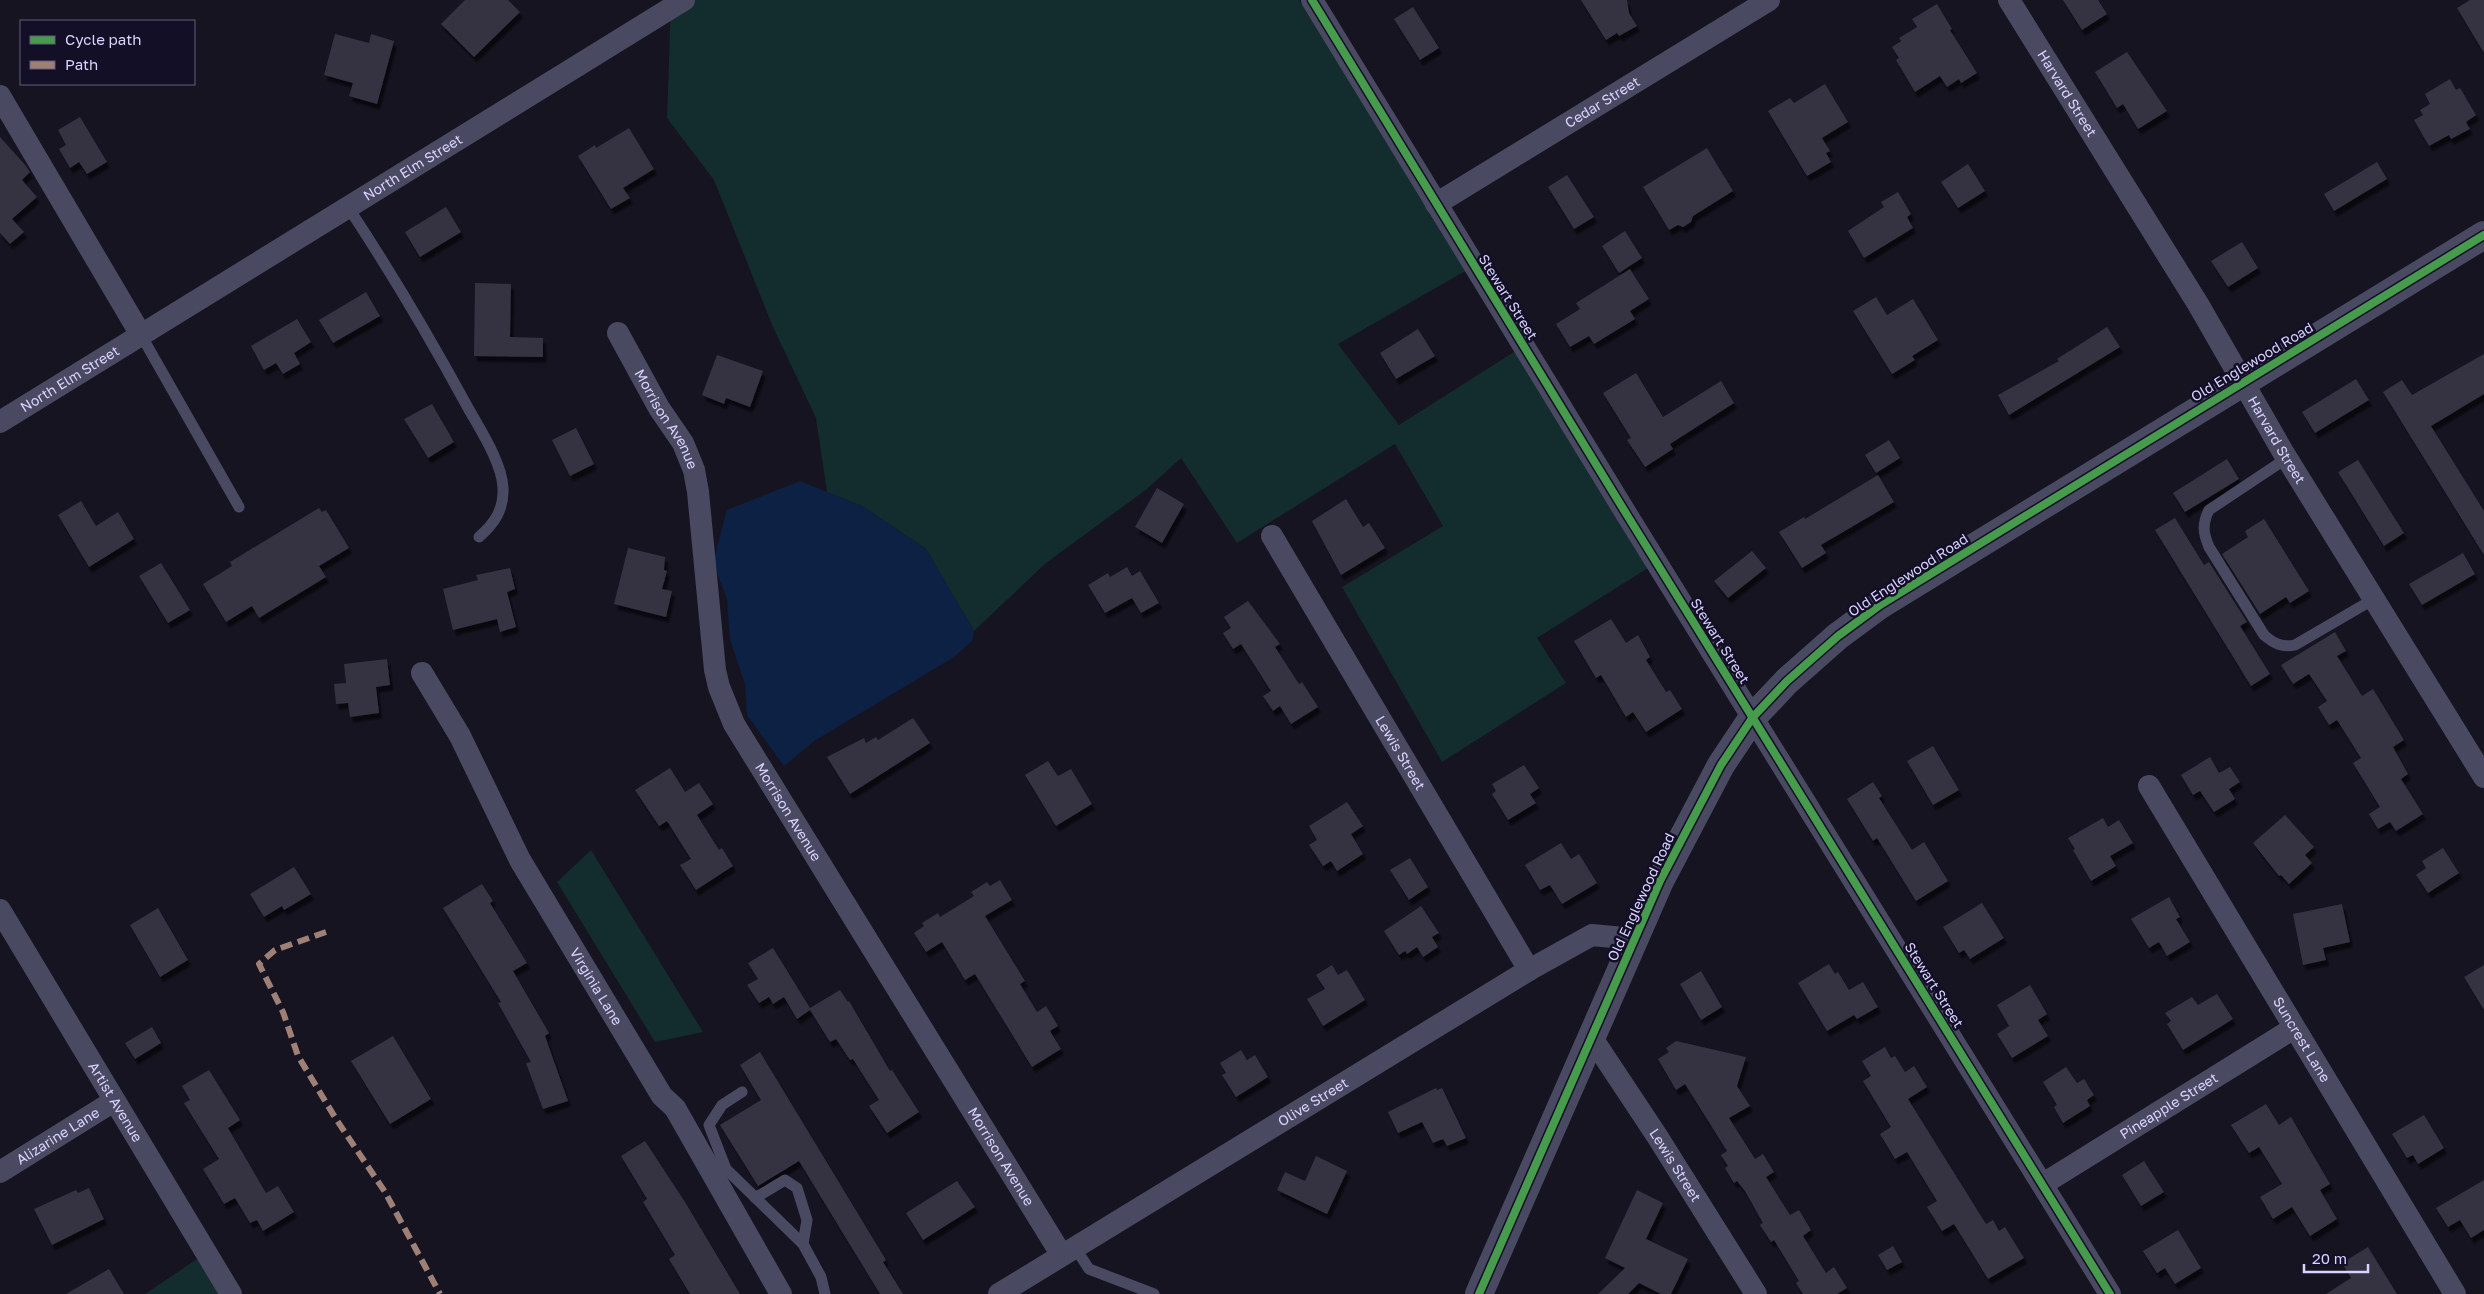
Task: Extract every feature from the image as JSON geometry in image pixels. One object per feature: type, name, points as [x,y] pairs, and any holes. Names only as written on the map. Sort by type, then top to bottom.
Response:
[{"type":"street","name":"North Elm Street","points":[[0,422],[684,0]]},
{"type":"street","name":"Stewart Street","points":[[1312,0],[1436,204],[2110,1294]]},
{"type":"street","name":"Cedar Street","points":[[1436,204],[1769,0]]},
{"type":"street","name":"Harvard Street","points":[[2008,0],[2198,304],[2287,458],[2484,777]]},
{"type":"street","points":[[0,96],[141,335]]},
{"type":"street","name":"Old Englewood Road","points":[[1479,1294],[1660,881],[1721,765],[1753,717],[1787,680],[1838,636],[1880,605],[2484,235]]},
{"type":"street","name":"Morrison Avenue","points":[[618,332],[659,408],[683,443],[694,470],[715,670],[719,687],[734,724],[1068,1250]]},
{"type":"street","name":"Lewis Street","points":[[1272,536],[1529,970]]},
{"type":"street","name":"Virginia Lane","points":[[422,672],[460,736],[520,860],[662,1096],[675,1108],[781,1294]]},
{"type":"street","name":"Suncrest Lane","points":[[2149,786],[2454,1294]]},
{"type":"street","name":"Artist Avenue","points":[[0,910],[231,1294]]},
{"type":"street","name":"Olive Street","points":[[999,1294],[1068,1250],[1529,970],[1592,935],[1634,938]]},
{"type":"street","name":"Pineapple Street","points":[[2043,1184],[2294,1028]]},
{"type":"street","name":"Lewis Street","points":[[1592,1038],[1657,1136],[1756,1294]]},
{"type":"street","name":"Alizarine Lane","points":[[0,1172],[114,1101]]},
{"type":"lane","points":[[348,207],[415,313],[482,434],[500,472],[504,489],[500,511],[493,525],[480,537]]},
{"type":"lane","points":[[141,335],[239,507]]},
{"type":"lane","points":[[2287,458],[2208,510],[2203,522],[2204,536],[2208,547],[2264,634],[2272,642],[2287,647],[2374,599]]},
{"type":"lane","points":[[742,1092],[722,1105],[709,1125],[726,1169],[803,1244],[821,1277],[826,1294]]},
{"type":"lane","points":[[755,1198],[785,1180],[798,1188],[807,1220],[803,1244]]},
{"type":"lane","points":[[1068,1250],[1089,1269],[1154,1294]]},
{"type":"green space","points":[[671,0],[1299,0],[1467,270],[1338,344],[1399,425],[1517,350],[1651,566],[1537,638],[1566,683],[1442,762],[1342,587],[1443,526],[1395,444],[1237,543],[1181,458],[1147,489],[1046,563],[974,631],[926,549],[862,506],[827,492],[816,418],[773,327],[714,180],[667,118]]},
{"type":"green space","points":[[591,850],[703,1032],[655,1042],[557,882]]},
{"type":"green space","points":[[197,1259],[220,1294],[145,1294]]},
{"type":"water","points":[[800,481],[862,506],[926,549],[974,631],[972,641],[954,657],[814,741],[784,766],[747,715],[745,684],[730,639],[727,599],[713,562],[727,510]]},
{"type":"building","points":[[465,0],[508,0],[520,12],[474,57],[441,24]]},
{"type":"building","points":[[1581,0],[1627,0],[1629,13],[1637,26],[1619,36],[1617,33],[1606,40]]},
{"type":"building","points":[[2063,0],[2098,0],[2107,14],[2082,30]]},
{"type":"building","points":[[2470,0],[2484,0],[2484,53],[2457,8]]},
{"type":"building","points":[[1937,4],[1952,29],[1950,30],[1977,73],[1961,83],[1959,79],[1947,87],[1940,76],[1915,92],[1896,60],[1899,58],[1892,47],[1901,41],[1899,38],[1917,27],[1912,19]]},
{"type":"building","points":[[1413,7],[1439,48],[1420,60],[1394,19]]},
{"type":"building","points":[[335,34],[369,43],[371,34],[394,41],[377,104],[349,96],[353,83],[324,75]]},
{"type":"building","points":[[2127,52],[2167,111],[2138,129],[2123,104],[2117,108],[2095,72]]},
{"type":"building","points":[[2450,79],[2456,90],[2460,88],[2476,115],[2466,122],[2470,129],[2451,139],[2449,135],[2429,146],[2414,120],[2423,115],[2420,110],[2430,104],[2425,94]]},
{"type":"building","points":[[1825,84],[1848,122],[1822,138],[1830,151],[1826,153],[1831,162],[1807,176],[1768,111],[1790,98],[1794,103]]},
{"type":"building","points":[[80,117],[107,162],[87,174],[79,162],[70,168],[59,149],[66,145],[58,130]]},
{"type":"building","points":[[629,128],[654,169],[623,188],[630,198],[611,209],[578,156],[595,145],[596,148]]},
{"type":"building","points":[[0,137],[30,172],[22,180],[37,197],[12,219],[24,232],[10,244],[0,233]]},
{"type":"building","points":[[1707,148],[1733,191],[1693,216],[1691,222],[1683,227],[1678,225],[1669,230],[1643,187]]},
{"type":"building","points":[[2377,162],[2387,179],[2334,211],[2324,194]]},
{"type":"building","points":[[1968,164],[1985,191],[1958,208],[1941,182]]},
{"type":"building","points":[[1567,175],[1594,217],[1574,229],[1548,187]]},
{"type":"building","points":[[1898,192],[1911,214],[1907,217],[1913,228],[1864,258],[1848,231],[1884,207],[1881,202]]},
{"type":"building","points":[[446,207],[461,232],[420,257],[405,232]]},
{"type":"building","points":[[1625,231],[1642,258],[1619,273],[1602,246]]},
{"type":"building","points":[[2242,242],[2258,268],[2228,287],[2211,261]]},
{"type":"building","points":[[1630,269],[1649,299],[1630,311],[1635,319],[1594,344],[1589,336],[1570,347],[1556,324],[1580,309],[1576,303]]},
{"type":"building","points":[[475,283],[511,284],[510,337],[543,338],[543,357],[474,356]]},
{"type":"building","points":[[366,292],[380,316],[333,343],[319,320]]},
{"type":"building","points":[[1876,297],[1887,315],[1913,299],[1938,340],[1912,356],[1915,360],[1892,374],[1853,311]]},
{"type":"building","points":[[297,319],[311,342],[294,353],[300,364],[283,374],[276,363],[264,370],[251,346]]},
{"type":"building","points":[[2107,327],[2120,347],[2009,415],[1998,395],[2059,361],[2057,359]]},
{"type":"building","points":[[1418,329],[1435,356],[1396,379],[1380,353]]},
{"type":"building","points":[[2484,354],[2484,394],[2431,426],[2484,511],[2484,555],[2383,392],[2402,380],[2412,395]]},
{"type":"building","points":[[717,355],[763,371],[750,407],[726,398],[724,404],[702,395]]},
{"type":"building","points":[[1636,373],[1663,417],[1721,381],[1734,403],[1670,444],[1673,449],[1645,467],[1627,440],[1631,438],[1603,393]]},
{"type":"building","points":[[2356,379],[2369,400],[2315,433],[2302,412]]},
{"type":"building","points":[[432,404],[454,442],[428,458],[404,419]]},
{"type":"building","points":[[576,428],[594,464],[570,476],[552,440]]},
{"type":"building","points":[[1889,440],[1900,458],[1876,473],[1865,455]]},
{"type":"building","points":[[2227,459],[2239,479],[2185,512],[2173,493]]},
{"type":"building","points":[[2358,460],[2404,533],[2384,546],[2338,472]]},
{"type":"building","points":[[1878,475],[1894,502],[1821,545],[1826,553],[1802,568],[1779,532],[1804,517],[1805,519]]},
{"type":"building","points":[[1157,488],[1184,504],[1162,543],[1135,527]]},
{"type":"building","points":[[1346,499],[1363,527],[1369,523],[1385,548],[1341,575],[1312,521]]},
{"type":"building","points":[[81,501],[96,526],[118,512],[134,539],[89,567],[58,515]]},
{"type":"building","points":[[319,508],[322,512],[326,510],[349,548],[319,566],[326,577],[259,618],[252,606],[226,622],[203,584],[232,566],[230,562]]},
{"type":"building","points":[[2175,518],[2204,565],[2209,562],[2247,622],[2240,626],[2270,674],[2251,686],[2155,530]]},
{"type":"building","points":[[2264,519],[2309,591],[2290,603],[2286,597],[2260,614],[2222,554],[2248,537],[2245,531]]},
{"type":"building","points":[[628,548],[665,557],[664,570],[667,571],[662,589],[672,591],[666,617],[614,604]]},
{"type":"building","points":[[1752,551],[1766,568],[1728,598],[1714,581]]},
{"type":"building","points":[[2463,553],[2475,574],[2422,605],[2409,584]]},
{"type":"building","points":[[161,563],[190,610],[168,623],[139,576]]},
{"type":"building","points":[[1127,567],[1132,576],[1140,571],[1159,603],[1141,613],[1132,598],[1105,613],[1088,585],[1108,573],[1110,577]]},
{"type":"building","points":[[510,568],[515,589],[507,592],[516,627],[500,632],[497,619],[453,630],[443,589],[478,580],[476,575]]},
{"type":"building","points":[[1248,601],[1280,644],[1275,647],[1299,684],[1302,682],[1318,707],[1291,724],[1280,706],[1273,711],[1263,696],[1271,691],[1241,644],[1233,649],[1223,633],[1231,628],[1224,617]]},
{"type":"building","points":[[1611,619],[1626,643],[1638,635],[1650,657],[1646,660],[1666,692],[1670,690],[1682,709],[1646,732],[1633,712],[1626,717],[1601,675],[1596,678],[1574,641]]},
{"type":"building","points":[[2335,632],[2346,651],[2337,656],[2362,696],[2373,689],[2404,740],[2393,747],[2408,774],[2401,779],[2423,814],[2396,831],[2390,822],[2378,829],[2369,814],[2380,807],[2353,763],[2361,758],[2337,720],[2329,725],[2318,707],[2327,701],[2309,674],[2293,684],[2281,665]]},
{"type":"building","points":[[387,659],[390,685],[376,687],[379,713],[350,717],[348,703],[336,704],[334,684],[346,683],[344,664]]},
{"type":"building","points":[[913,718],[930,743],[850,794],[827,757],[864,738],[866,743],[876,737],[878,740]]},
{"type":"building","points":[[1933,746],[1959,790],[1933,805],[1907,761]]},
{"type":"building","points":[[2210,757],[2219,773],[2230,767],[2240,782],[2229,789],[2235,799],[2214,812],[2200,791],[2193,795],[2181,775]]},
{"type":"building","points":[[1048,761],[1058,776],[1071,769],[1092,804],[1056,826],[1025,775]]},
{"type":"building","points":[[1524,765],[1539,788],[1530,794],[1536,803],[1508,820],[1492,794],[1496,791],[1492,784]]},
{"type":"building","points":[[670,768],[685,792],[699,783],[713,804],[697,815],[719,850],[722,848],[733,866],[696,890],[680,865],[691,859],[667,821],[659,826],[635,790]]},
{"type":"building","points":[[1873,782],[1882,796],[1879,798],[1912,850],[1924,842],[1948,881],[1916,901],[1877,838],[1873,841],[1847,799]]},
{"type":"building","points":[[1347,802],[1363,826],[1351,834],[1363,854],[1337,871],[1331,861],[1323,866],[1309,845],[1317,840],[1309,826]]},
{"type":"building","points":[[2285,815],[2314,847],[2305,855],[2312,863],[2289,884],[2281,875],[2279,876],[2253,843]]},
{"type":"building","points":[[2103,818],[2108,827],[2119,820],[2133,843],[2110,856],[2116,866],[2091,881],[2068,838]]},
{"type":"building","points":[[1561,843],[1571,859],[1579,854],[1597,883],[1562,904],[1550,885],[1540,890],[1525,865]]},
{"type":"building","points":[[2443,848],[2459,873],[2428,893],[2416,875],[2426,868],[2422,861]]},
{"type":"building","points":[[1410,858],[1428,887],[1409,900],[1390,870]]},
{"type":"building","points":[[294,867],[311,894],[284,910],[282,906],[264,917],[250,894]]},
{"type":"building","points":[[1000,880],[1012,900],[985,916],[1025,981],[1020,984],[1037,1012],[1046,1006],[1058,1026],[1050,1031],[1061,1049],[1032,1067],[975,974],[965,980],[942,942],[926,952],[914,933],[924,926],[922,923],[938,913],[940,917],[974,896],[971,892],[987,882],[990,886]]},
{"type":"building","points":[[482,884],[493,901],[490,903],[527,963],[513,971],[549,1033],[545,1036],[568,1101],[543,1109],[526,1063],[531,1062],[498,1003],[501,1002],[443,908]]},
{"type":"building","points":[[2169,897],[2180,917],[2176,919],[2190,942],[2167,956],[2159,942],[2149,948],[2131,919]]},
{"type":"building","points":[[1982,903],[2004,938],[1970,959],[1964,950],[1959,953],[1943,927]]},
{"type":"building","points":[[2342,904],[2350,942],[2323,948],[2326,960],[2303,965],[2293,914]]},
{"type":"building","points":[[1421,906],[1439,933],[1432,937],[1438,947],[1423,957],[1417,947],[1407,954],[1405,951],[1399,955],[1384,931]]},
{"type":"building","points":[[158,908],[188,960],[160,977],[130,925]]},
{"type":"building","points":[[773,948],[810,1008],[840,990],[849,1001],[890,1071],[892,1070],[919,1112],[887,1133],[869,1106],[879,1100],[853,1059],[850,1060],[836,1039],[830,1042],[810,1010],[797,1019],[784,997],[773,1004],[769,997],[759,1003],[747,985],[758,979],[748,963]]},
{"type":"building","points":[[1829,964],[1835,974],[1838,972],[1849,990],[1863,982],[1878,1007],[1857,1019],[1854,1015],[1827,1031],[1798,983]]},
{"type":"building","points":[[1332,965],[1338,975],[1347,970],[1365,1000],[1323,1026],[1307,999],[1325,989],[1316,975]]},
{"type":"building","points":[[2484,965],[2484,1010],[2464,977]]},
{"type":"building","points":[[1701,971],[1722,1007],[1701,1020],[1680,984]]},
{"type":"building","points":[[2030,985],[2047,1014],[2038,1020],[2048,1036],[2012,1058],[1997,1034],[2009,1026],[1997,1005]]},
{"type":"building","points":[[2217,994],[2233,1019],[2183,1050],[2167,1024],[2171,1021],[2165,1013],[2192,997],[2198,1005]]},
{"type":"building","points":[[152,1027],[161,1043],[135,1059],[125,1043]]},
{"type":"building","points":[[393,1036],[431,1099],[390,1124],[351,1061]]},
{"type":"building","points":[[1676,1041],[1746,1057],[1737,1086],[1750,1106],[1729,1118],[1755,1159],[1763,1154],[1774,1172],[1766,1177],[1790,1215],[1799,1210],[1811,1230],[1803,1236],[1826,1273],[1834,1267],[1847,1288],[1837,1294],[1803,1294],[1796,1283],[1799,1281],[1774,1240],[1771,1242],[1760,1225],[1763,1223],[1745,1191],[1737,1181],[1734,1183],[1725,1168],[1728,1166],[1721,1155],[1727,1151],[1685,1084],[1676,1090],[1658,1059],[1669,1052],[1666,1048]]},
{"type":"building","points":[[1885,1047],[1891,1058],[1895,1056],[1905,1072],[1914,1066],[1927,1087],[1908,1099],[1986,1224],[1993,1220],[1999,1231],[2005,1227],[2024,1258],[1988,1279],[1954,1224],[1942,1231],[1927,1207],[1937,1201],[1907,1152],[1895,1159],[1880,1134],[1891,1127],[1863,1081],[1871,1076],[1862,1061]]},
{"type":"building","points":[[1241,1050],[1247,1060],[1255,1055],[1268,1077],[1236,1097],[1222,1075],[1226,1073],[1220,1063]]},
{"type":"building","points":[[760,1052],[886,1260],[883,1262],[903,1294],[880,1294],[799,1161],[758,1186],[720,1125],[761,1100],[740,1065]]},
{"type":"building","points":[[2066,1067],[2077,1083],[2084,1079],[2094,1095],[2087,1100],[2090,1106],[2063,1123],[2054,1107],[2057,1105],[2043,1082]]},
{"type":"building","points":[[209,1070],[240,1120],[228,1128],[266,1193],[278,1186],[294,1212],[263,1231],[257,1220],[250,1223],[235,1198],[224,1204],[203,1169],[219,1159],[184,1103],[190,1100],[182,1086]]},
{"type":"building","points":[[1436,1088],[1437,1090],[1442,1088],[1466,1138],[1447,1146],[1443,1139],[1433,1143],[1422,1122],[1398,1133],[1388,1112]]},
{"type":"building","points":[[2266,1104],[2279,1125],[2291,1117],[2330,1184],[2320,1190],[2337,1219],[2310,1236],[2292,1207],[2273,1219],[2260,1197],[2282,1184],[2259,1147],[2249,1153],[2231,1125]]},
{"type":"building","points":[[2424,1115],[2444,1148],[2418,1164],[2413,1155],[2407,1158],[2392,1134]]},
{"type":"building","points":[[645,1141],[685,1202],[740,1294],[690,1294],[669,1259],[675,1255],[643,1202],[647,1199],[621,1156]]},
{"type":"building","points":[[1316,1156],[1347,1171],[1327,1214],[1277,1190],[1285,1172],[1305,1181]]},
{"type":"building","points":[[2144,1161],[2164,1192],[2141,1206],[2122,1175]]},
{"type":"building","points":[[2484,1180],[2484,1230],[2471,1238],[2460,1220],[2448,1227],[2436,1208]]},
{"type":"building","points":[[957,1181],[975,1207],[923,1240],[906,1213]]},
{"type":"building","points":[[89,1188],[104,1219],[52,1245],[34,1209],[76,1190],[78,1193]]},
{"type":"building","points":[[1637,1190],[1663,1203],[1646,1239],[1688,1259],[1671,1294],[1661,1294],[1639,1283],[1628,1294],[1598,1294],[1625,1268],[1605,1258]]},
{"type":"building","points":[[2178,1230],[2201,1268],[2175,1284],[2165,1268],[2157,1273],[2143,1251]]},
{"type":"building","points":[[1893,1246],[1902,1262],[1887,1270],[1878,1255]]},
{"type":"building","points":[[2368,1247],[2397,1294],[2326,1294],[2351,1278],[2342,1263]]},
{"type":"building","points":[[109,1269],[124,1294],[66,1294]]},
{"type":"marked path","points":[[326,932],[275,950],[259,964],[283,1012],[298,1056],[336,1119],[385,1192],[440,1294]]},
{"type":"cycle path","points":[[1312,0],[1627,515],[2110,1294]]},
{"type":"cycle path","points":[[1479,1294],[1660,881],[1721,765],[1753,717],[1787,681],[1838,636],[1880,605],[2484,235]]}]
